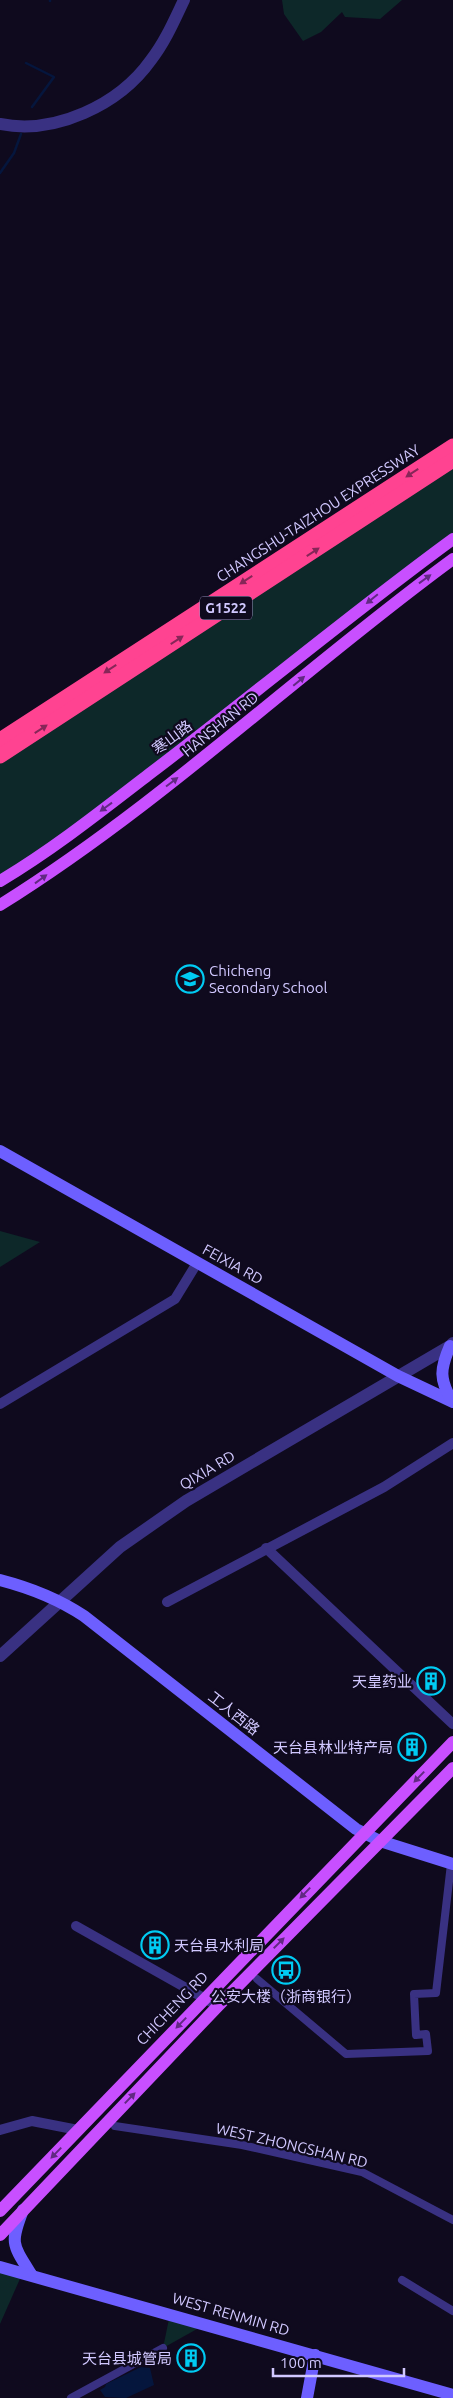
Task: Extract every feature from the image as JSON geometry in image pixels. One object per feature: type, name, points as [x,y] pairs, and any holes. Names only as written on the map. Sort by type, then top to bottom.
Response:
[{"type":"highway","name":"CHANGSHU-TAIZHOU EXPRESSWAY","points":[[0,740],[453,446]]},
{"type":"highway","name":"CHANGSHU-TAIZHOU EXPRESSWAY","points":[[0,756],[453,460]]},
{"type":"main road","name":"寒山路","points":[[0,881],[26,865],[126,792],[226,716],[390,585],[453,539]]},
{"type":"main road","name":"HANSHAN RD","points":[[0,905],[37,882],[217,749],[389,606],[453,559]]},
{"type":"main road","name":"FEIXIA RD","points":[[0,1152],[398,1376],[452,1402]]},
{"type":"main road","points":[[452,1344],[442,1365],[443,1386],[452,1402]]},
{"type":"main road","name":"工人西路","points":[[0,1580],[30,1588],[61,1600],[84,1616],[221,1725],[364,1834],[452,1864]]},
{"type":"main road","name":"CHICHENG RD","points":[[0,2211],[453,1742]]},
{"type":"main road","points":[[0,2235],[218,2006],[453,1768]]},
{"type":"main road","points":[[23,2210],[14,2234],[15,2250],[31,2274]]},
{"type":"main road","name":"WEST RENMIN RD","points":[[0,2267],[31,2274],[453,2395]]},
{"type":"main road","points":[[307,2398],[315,2355]]},
{"type":"street","points":[[0,124],[31,126],[59,122],[105,102],[129,85],[150,62],[165,39],[184,0]]},
{"type":"street","points":[[0,1404],[175,1299],[197,1263]]},
{"type":"street","name":"QIXIA RD","points":[[0,1656],[120,1547],[186,1501],[452,1344]]},
{"type":"street","points":[[168,1602],[266,1548],[384,1487],[453,1444]]},
{"type":"street","points":[[266,1548],[453,1724]]},
{"type":"street","points":[[257,1979],[346,2054],[428,2051],[426,2034],[416,2035],[414,1994],[436,1994],[452,1864]]},
{"type":"street","points":[[76,1926],[218,2006]]},
{"type":"street","points":[[0,2130],[32,2121],[78,2130]]},
{"type":"street","name":"WEST ZHONGSHAN RD","points":[[116,2126],[242,2145],[362,2172],[453,2220]]},
{"type":"street","points":[[402,2280],[453,2311]]},
{"type":"street","points":[[71,2398],[163,2348]]},
{"type":"green space","points":[[282,0],[402,0],[380,19],[345,17],[342,12],[321,32],[303,41],[284,14]]},
{"type":"green space","points":[[453,460],[453,539],[0,881],[0,756]]},
{"type":"green space","points":[[0,1231],[40,1242],[0,1267]]},
{"type":"green space","points":[[0,2267],[23,2272],[0,2324]]},
{"type":"green space","points":[[170,2314],[206,2324],[163,2348]]},
{"type":"water","points":[[141,2367],[150,2368],[154,2385],[126,2398],[105,2397],[100,2390],[106,2384]]},
{"type":"waterway","points":[[26,63],[54,77],[32,107]]},
{"type":"waterway","points":[[0,173],[14,153],[21,134]]},
{"type":"place","name":"Chicheng Secondary School","points":[[190,979]]},
{"type":"place","name":"天皇药业","points":[[431,1681]]},
{"type":"place","name":"天台县林业特产局","points":[[412,1747]]},
{"type":"place","name":"天台县水利局","points":[[155,1945]]},
{"type":"place","name":"公安大楼（浙商银行）","points":[[286,1970]]},
{"type":"place","name":"天台县城管局","points":[[191,2358]]}]
